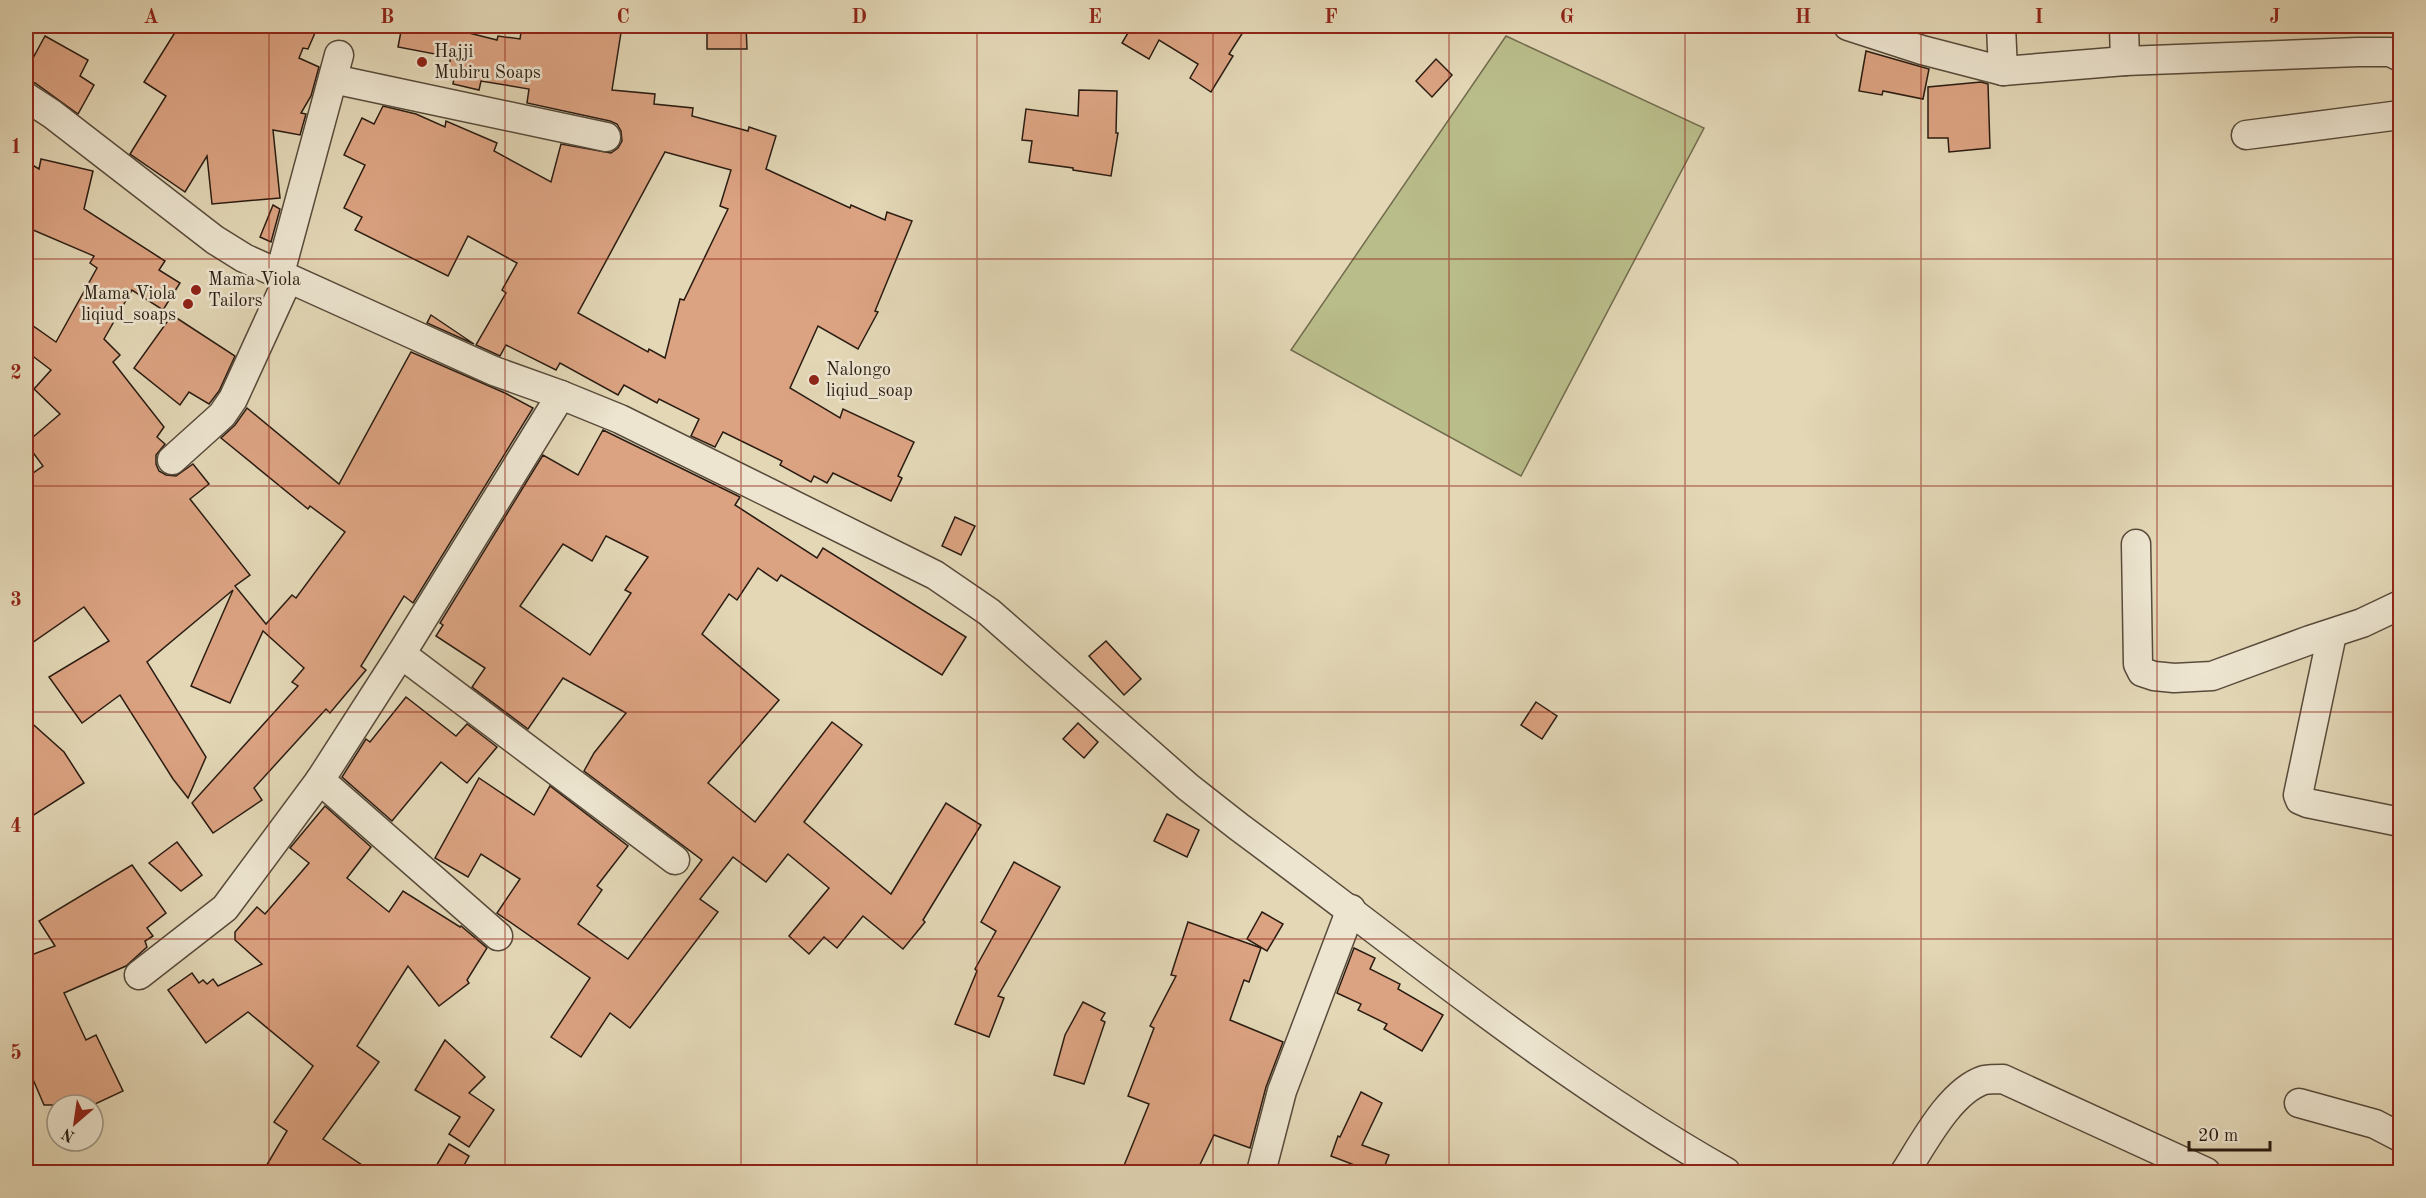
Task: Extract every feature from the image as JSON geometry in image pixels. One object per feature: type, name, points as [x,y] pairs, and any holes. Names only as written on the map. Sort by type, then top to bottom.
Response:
[{"type":"street","points":[[1848,26],[1922,50],[2003,71],[2125,61],[2390,52],[2400,57]]},
{"type":"street","points":[[2001,26],[2003,71]]},
{"type":"street","points":[[2124,26],[2125,61]]},
{"type":"street","points":[[172,460],[222,415],[233,399],[284,276],[336,67],[606,137]]},
{"type":"street","points":[[26,97],[61,121],[215,240],[261,267],[494,371],[620,419],[935,575],[989,612],[1188,788],[1549,1060],[1685,1149],[1726,1173]]},
{"type":"street","points":[[2246,135],[2400,115]]},
{"type":"street","points":[[139,975],[225,908],[320,780],[401,654],[561,395]]},
{"type":"street","points":[[2136,544],[2139,664],[2142,672],[2154,676],[2174,678],[2212,676],[2362,623],[2400,605]]},
{"type":"street","points":[[2332,634],[2298,795],[2300,800],[2307,803],[2400,822]]},
{"type":"street","points":[[401,654],[675,860]]},
{"type":"street","points":[[320,780],[498,936]]},
{"type":"street","points":[[1261,1173],[1282,1091],[1351,909]]},
{"type":"street","points":[[1905,1173],[1949,1106],[1971,1086],[1985,1080],[2003,1079],[2206,1173]]},
{"type":"street","points":[[2299,1103],[2375,1124],[2400,1137]]},
{"type":"green space","points":[[1506,36],[1704,128],[1521,476],[1291,350]]},
{"type":"building","points":[[179,26],[318,26],[308,49],[303,48],[299,58],[319,67],[311,96],[301,113],[306,114],[300,135],[273,130],[280,198],[212,204],[207,156],[185,192],[130,154],[166,96],[144,82]]},
{"type":"building","points":[[402,26],[454,26],[453,29],[497,40],[498,36],[520,39],[522,26],[622,26],[612,90],[655,94],[654,104],[693,108],[692,116],[748,131],[749,127],[776,136],[766,169],[850,208],[851,205],[885,220],[887,212],[912,221],[875,311],[878,312],[858,349],[818,326],[790,388],[840,418],[843,409],[914,442],[898,476],[902,478],[891,501],[833,473],[827,483],[814,476],[811,482],[780,465],[782,461],[723,432],[715,447],[691,436],[699,419],[659,399],[657,403],[624,385],[618,395],[560,363],[556,370],[506,345],[500,356],[476,345],[506,293],[502,290],[517,263],[468,236],[448,276],[355,230],[362,217],[344,208],[365,165],[344,155],[362,118],[374,124],[383,106],[416,114],[445,127],[446,121],[497,143],[494,151],[551,182],[561,144],[611,153],[622,141],[621,131],[617,124],[610,121],[527,103],[529,89],[481,81],[479,90],[453,84],[454,78],[446,76],[451,57],[398,47]],"holes":[[[665,152],[731,170],[720,206],[728,209],[684,300],[680,299],[665,358],[649,349],[648,352],[578,313]]]},
{"type":"building","points":[[707,26],[746,26],[747,49],[707,49]]},
{"type":"building","points":[[1132,26],[1247,26],[1229,54],[1233,56],[1211,92],[1190,78],[1198,64],[1159,40],[1149,59],[1122,43]]},
{"type":"building","points":[[45,36],[88,60],[80,76],[94,85],[78,114],[35,83],[26,81],[26,71]]},
{"type":"building","points":[[1866,51],[1929,69],[1923,99],[1883,91],[1882,95],[1859,91]]},
{"type":"building","points":[[1436,59],[1452,75],[1432,97],[1416,81]]},
{"type":"building","points":[[1981,82],[1988,84],[1990,148],[1949,152],[1948,138],[1928,138],[1928,87]]},
{"type":"building","points":[[1079,90],[1117,91],[1116,133],[1118,133],[1111,176],[1029,162],[1032,141],[1022,140],[1026,109],[1078,116]]},
{"type":"building","points":[[41,159],[93,171],[84,209],[165,261],[159,270],[180,283],[163,310],[132,290],[104,339],[120,355],[113,362],[164,427],[157,437],[165,444],[156,455],[159,471],[166,475],[176,476],[193,464],[209,484],[190,499],[250,575],[235,586],[266,624],[292,595],[296,598],[345,532],[310,506],[308,509],[221,438],[235,425],[247,408],[339,484],[411,352],[505,393],[533,408],[413,603],[404,596],[361,666],[366,670],[330,713],[326,709],[254,788],[262,800],[213,833],[192,803],[298,686],[292,682],[304,668],[263,631],[230,703],[191,686],[233,590],[147,662],[206,757],[188,798],[173,779],[120,695],[82,723],[49,677],[109,641],[84,607],[26,647],[26,478],[43,466],[26,443],[60,414],[34,389],[51,370],[26,351],[26,321],[56,342],[97,268],[90,263],[94,256],[26,227],[26,161],[39,169]]},
{"type":"building","points":[[273,205],[280,209],[271,242],[260,237]]},
{"type":"building","points":[[172,315],[235,356],[219,391],[209,404],[189,392],[180,405],[134,368]]},
{"type":"building","points":[[431,315],[474,344],[427,323]]},
{"type":"building","points":[[603,430],[740,497],[735,505],[817,558],[823,548],[966,637],[942,675],[781,575],[777,581],[758,568],[737,600],[729,594],[702,634],[779,700],[708,783],[755,822],[832,722],[862,745],[804,822],[891,894],[946,803],[981,825],[923,920],[925,922],[903,949],[863,916],[837,948],[824,937],[809,954],[789,936],[829,888],[788,854],[766,882],[733,857],[700,899],[718,912],[630,1028],[610,1013],[581,1057],[551,1037],[590,978],[497,913],[520,879],[481,854],[468,877],[435,858],[479,778],[534,815],[550,786],[628,846],[597,886],[602,890],[578,924],[628,959],[702,860],[584,771],[594,753],[626,713],[563,678],[528,729],[472,687],[485,668],[436,636],[443,625],[440,623],[543,455],[578,475]],"holes":[[[606,536],[648,557],[625,590],[631,593],[590,655],[520,606],[563,544],[592,561]]]},
{"type":"building","points":[[955,517],[975,526],[961,555],[942,546]]},
{"type":"building","points":[[1106,641],[1141,679],[1124,695],[1089,656]]},
{"type":"building","points":[[406,697],[456,736],[467,724],[497,747],[467,783],[441,762],[392,821],[342,777],[366,739],[370,742]]},
{"type":"building","points":[[1536,702],[1557,716],[1542,739],[1521,725]]},
{"type":"building","points":[[26,718],[64,752],[84,783],[26,820]]},
{"type":"building","points":[[1078,723],[1098,742],[1084,758],[1063,739]]},
{"type":"building","points":[[325,806],[371,847],[347,878],[389,912],[403,891],[461,926],[487,948],[467,980],[469,983],[439,1006],[408,966],[357,1046],[379,1062],[323,1139],[374,1173],[262,1173],[287,1131],[274,1122],[313,1066],[248,1012],[206,1043],[168,990],[192,973],[199,983],[203,980],[207,984],[213,979],[218,986],[262,964],[235,940],[235,932],[257,907],[265,914],[309,863],[290,848]]},
{"type":"building","points":[[1167,814],[1199,830],[1187,857],[1154,841]]},
{"type":"building","points":[[177,842],[202,875],[181,891],[149,863]]},
{"type":"building","points":[[1014,862],[1060,887],[998,996],[1004,998],[989,1037],[955,1024],[977,971],[975,969],[996,931],[981,922]]},
{"type":"building","points":[[132,865],[166,913],[147,928],[153,936],[145,941],[147,947],[126,966],[64,993],[86,1040],[96,1035],[123,1091],[105,1099],[105,1093],[45,1093],[44,1105],[26,1063],[26,957],[55,946],[39,921]]},
{"type":"building","points":[[1262,912],[1283,924],[1267,951],[1247,939]]},
{"type":"building","points":[[1188,922],[1261,948],[1249,982],[1244,980],[1230,1020],[1283,1042],[1266,1087],[1250,1148],[1214,1135],[1196,1173],[1121,1173],[1149,1104],[1128,1096],[1154,1028],[1150,1026],[1176,976],[1171,975]]},
{"type":"building","points":[[1354,948],[1375,958],[1370,969],[1400,984],[1398,989],[1443,1015],[1422,1051],[1384,1029],[1387,1024],[1358,1010],[1361,1004],[1337,993]]},
{"type":"building","points":[[1083,1002],[1105,1013],[1101,1020],[1105,1022],[1084,1084],[1054,1075],[1065,1035]]},
{"type":"building","points":[[445,1040],[485,1077],[469,1093],[494,1110],[469,1147],[449,1134],[460,1117],[415,1090]]},
{"type":"building","points":[[1361,1092],[1382,1103],[1362,1145],[1389,1155],[1382,1173],[1375,1173],[1331,1156],[1338,1136],[1340,1137]]},
{"type":"building","points":[[449,1144],[469,1156],[460,1173],[432,1173]]},
{"type":"place","name":"Hajji Mubiru Soaps","points":[[422,62]]},
{"type":"place","name":"Mama Viola Tailors","points":[[196,290]]},
{"type":"place","name":"Mama Viola liqiud_soaps","points":[[188,304]]},
{"type":"place","name":"Nalongo liqiud_soap","points":[[814,380]]}]
